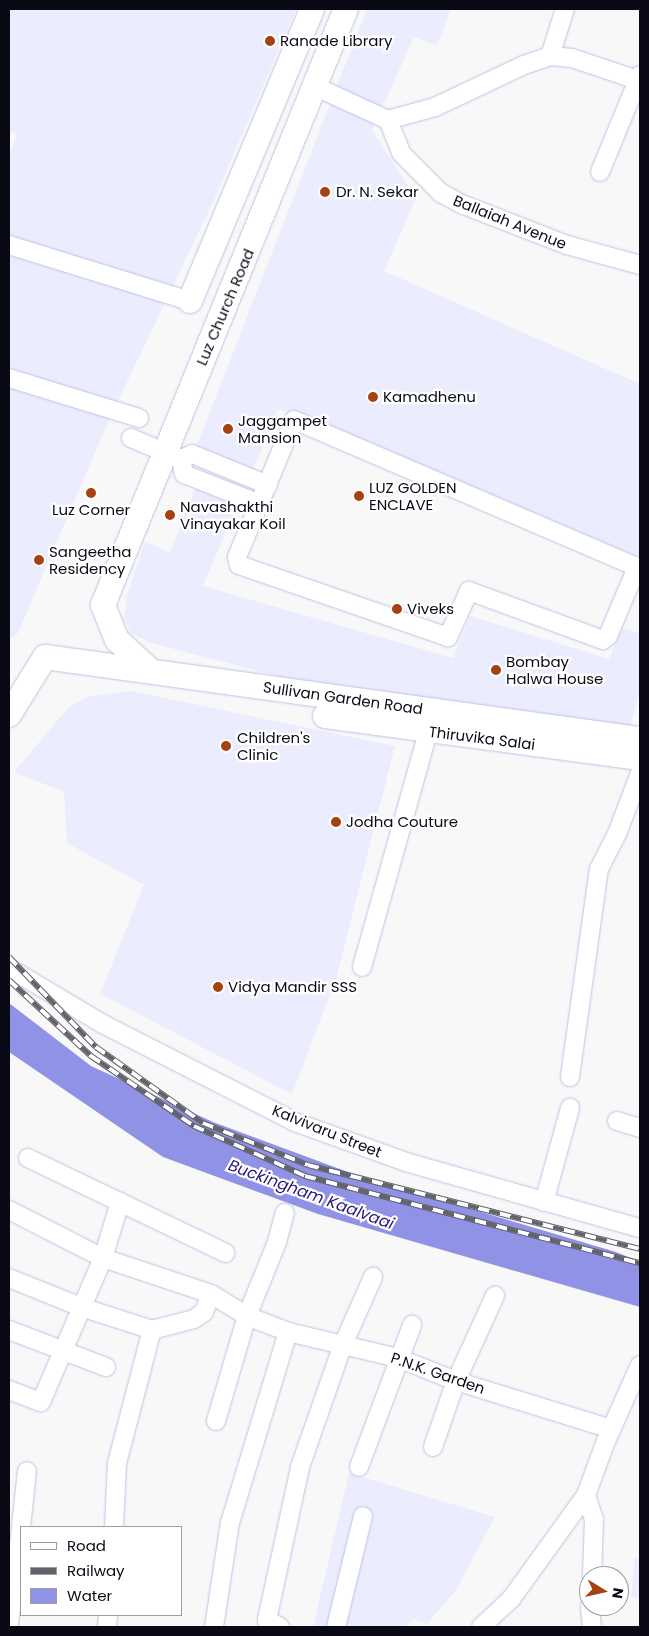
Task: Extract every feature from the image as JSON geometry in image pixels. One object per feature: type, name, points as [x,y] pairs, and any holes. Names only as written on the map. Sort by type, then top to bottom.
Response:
[{"type":"main road","points":[[190,300],[312,9]]},
{"type":"main road","name":"Luz Church Road","points":[[151,671],[118,640],[103,605],[173,455],[346,9]]},
{"type":"main road","points":[[253,151],[285,163]]},
{"type":"main road","name":"Sullivan Garden Road","points":[[9,715],[45,656],[151,671],[431,721],[640,739]]},
{"type":"main road","name":"Thiruvika Salai","points":[[325,716],[431,721],[640,758]]},
{"type":"street","points":[[550,56],[564,9]]},
{"type":"street","points":[[316,87],[388,120],[435,107],[524,65],[550,56],[572,58],[639,79],[600,172]]},
{"type":"street","name":"Ballaiah Avenue","points":[[388,120],[401,152],[441,193],[464,206],[566,245],[640,265]]},
{"type":"street","points":[[9,245],[190,300]]},
{"type":"street","points":[[9,378],[139,418]]},
{"type":"street","points":[[298,421],[635,566],[635,572],[608,636],[603,640],[469,591],[448,637],[239,564],[237,557],[268,484],[291,422],[298,421]]},
{"type":"street","points":[[131,438],[173,455],[192,454],[268,484]]},
{"type":"street","points":[[173,455],[184,474],[260,504]]},
{"type":"street","points":[[362,967],[431,721]]},
{"type":"street","points":[[570,1077],[599,869],[617,834],[640,773]]},
{"type":"street","name":"Kalvivaru Street","points":[[9,968],[103,1024],[295,1122],[406,1162],[640,1228]]},
{"type":"street","points":[[544,1202],[570,1108]]},
{"type":"street","points":[[617,1121],[640,1128]]},
{"type":"street","points":[[28,1158],[225,1253]]},
{"type":"street","points":[[9,1390],[42,1402],[103,1258],[120,1202]]},
{"type":"street","name":"P.N.K. Garden","points":[[9,1210],[103,1258],[211,1294],[247,1316],[288,1332],[342,1347],[398,1358],[456,1381],[611,1429]]},
{"type":"street","points":[[216,1420],[247,1316],[277,1242],[285,1213]]},
{"type":"street","points":[[280,1627],[267,1620],[300,1467],[342,1347],[373,1277]]},
{"type":"street","points":[[9,1278],[81,1307],[152,1330],[194,1319],[204,1312],[211,1294]]},
{"type":"street","points":[[432,1447],[456,1381],[495,1296]]},
{"type":"street","points":[[359,1467],[412,1324]]},
{"type":"street","points":[[9,1330],[106,1367]]},
{"type":"street","points":[[114,1526],[117,1463],[152,1330]]},
{"type":"street","points":[[214,1627],[230,1523],[288,1332]]},
{"type":"street","points":[[481,1627],[512,1600],[586,1494],[611,1429],[640,1365]]},
{"type":"street","points":[[21,1526],[27,1471]]},
{"type":"street","points":[[586,1494],[594,1520],[592,1566]]},
{"type":"street","points":[[336,1627],[363,1516]]},
{"type":"street","points":[[9,1623],[13,1563],[20,1532]]},
{"type":"shaded area","points":[[9,9],[296,9],[215,198],[108,422],[18,633],[9,639],[9,155],[17,134],[9,131]]},
{"type":"shaded area","points":[[367,9],[451,9],[437,46],[414,37],[372,130],[416,198],[384,271],[640,384],[640,557],[278,409],[252,473],[195,450]]},
{"type":"shaded area","points":[[196,487],[238,503],[203,586],[453,658],[470,616],[609,659],[622,628],[640,633],[640,691],[627,736],[415,712],[151,643],[132,634],[124,618],[127,595],[145,542],[170,552]]},
{"type":"shaded area","points":[[131,691],[395,746],[336,979],[292,1094],[100,994],[144,885],[67,843],[64,792],[14,772],[68,708],[89,696]]},
{"type":"shaded area","points":[[349,1473],[495,1517],[456,1590],[427,1624],[414,1619],[405,1627],[313,1627]]},
{"type":"shaded area","points":[[635,1558],[640,1559],[640,1599],[631,1596]]},
{"type":"water","name":"Buckingham Kaalvaai","points":[[9,1003],[91,1066],[213,1122],[356,1175],[616,1252],[640,1262],[640,1307],[318,1214],[163,1157],[9,1052]]},
{"type":"railway","points":[[9,957],[96,1047],[203,1123],[308,1165],[640,1249]]},
{"type":"railway","points":[[9,980],[91,1056],[194,1126],[305,1176],[640,1263]]},
{"type":"place","name":"Ranade Library","points":[[270,41]]},
{"type":"place","name":"Dr. N. Sekar","points":[[325,192]]},
{"type":"place","name":"Kamadhenu","points":[[373,397]]},
{"type":"place","name":"Jaggampet Mansion","points":[[228,429]]},
{"type":"place","name":"Luz Corner","points":[[91,493]]},
{"type":"place","name":"LUZ GOLDEN ENCLAVE","points":[[359,496]]},
{"type":"place","name":"Navashakthi Vinayakar Koil","points":[[170,515]]},
{"type":"place","name":"Sangeetha Residency","points":[[39,560]]},
{"type":"place","name":"Viveks","points":[[397,609]]},
{"type":"place","name":"Bombay Halwa House","points":[[496,670]]},
{"type":"place","name":"Children's Clinic","points":[[226,746]]},
{"type":"place","name":"Jodha Couture","points":[[336,822]]},
{"type":"place","name":"Vidya Mandir SSS","points":[[218,987]]}]
